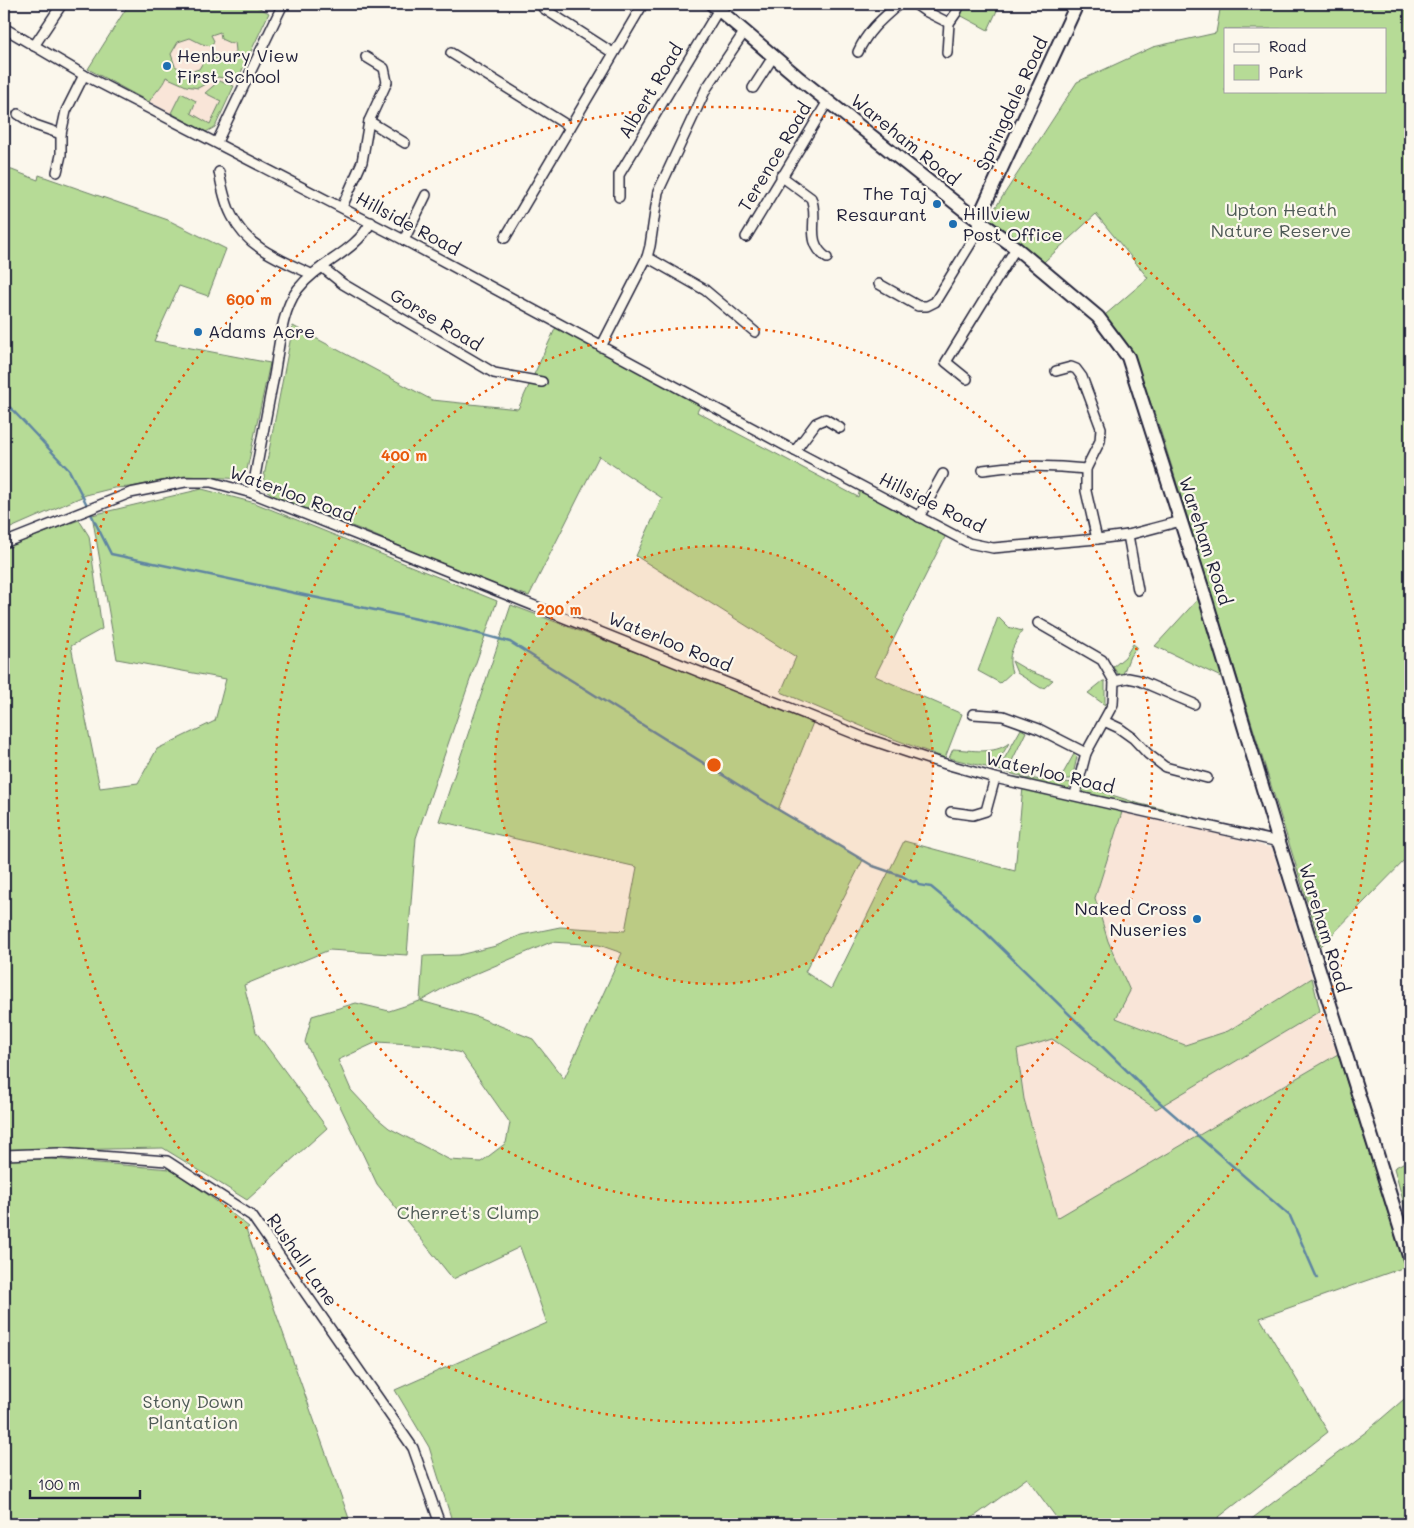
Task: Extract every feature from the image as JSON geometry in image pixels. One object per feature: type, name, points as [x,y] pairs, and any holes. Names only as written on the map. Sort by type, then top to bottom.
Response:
[{"type":"street","points":[[34,46],[62,4]]},
{"type":"street","points":[[217,142],[283,4]]},
{"type":"street","points":[[506,238],[643,4]]},
{"type":"street","points":[[858,52],[864,38],[871,29],[899,4]]},
{"type":"street","points":[[914,4],[925,12],[949,23]]},
{"type":"street","points":[[947,53],[949,23],[960,4]]},
{"type":"street","name":"Springdale Road","points":[[978,219],[1077,4]]},
{"type":"street","name":"Wareham Road","points":[[717,6],[773,57],[1016,248],[1098,317],[1128,357],[1181,521],[1279,842],[1410,1259]]},
{"type":"street","name":"Albert Road","points":[[619,197],[619,175],[717,6]]},
{"type":"street","points":[[544,8],[613,53]]},
{"type":"street","name":"Hillside Road","points":[[4,28],[84,74],[371,222],[969,543],[993,548],[1097,539],[1128,535],[1181,521]]},
{"type":"street","points":[[601,347],[647,257],[658,192],[706,89],[745,31]]},
{"type":"street","points":[[451,53],[570,127]]},
{"type":"street","points":[[342,208],[362,162],[369,120],[387,82],[384,68],[366,56]]},
{"type":"street","points":[[753,88],[773,57]]},
{"type":"street","points":[[57,172],[61,155],[61,134],[66,111],[84,74]]},
{"type":"street","name":"Terence Road","points":[[746,232],[828,101]]},
{"type":"street","points":[[18,114],[35,125],[61,134]]},
{"type":"street","points":[[369,120],[405,143]]},
{"type":"street","points":[[219,172],[231,216],[250,242],[267,253],[311,274]]},
{"type":"street","points":[[781,176],[811,198],[813,202],[814,242],[820,253],[827,258]]},
{"type":"street","points":[[404,240],[426,195]]},
{"type":"street","points":[[879,284],[918,306],[927,306],[934,302],[976,236],[978,219]]},
{"type":"street","points":[[252,493],[280,338],[288,306],[297,290],[311,274],[352,246],[365,234],[371,222]]},
{"type":"street","points":[[967,379],[946,362],[1016,248]]},
{"type":"street","points":[[647,257],[705,290],[755,332]]},
{"type":"street","name":"Gorse Road","points":[[322,267],[343,284],[494,373],[542,382]]},
{"type":"street","points":[[1056,371],[1076,369],[1082,378],[1101,428],[1100,441],[1086,470],[1086,491],[1097,539]]},
{"type":"street","points":[[795,451],[816,423],[821,420],[825,419],[840,428]]},
{"type":"street","points":[[983,470],[1012,465],[1059,466],[1086,470]]},
{"type":"street","points":[[919,517],[943,474]]},
{"type":"street","name":"Waterloo Road","points":[[4,543],[130,493],[185,482],[211,482],[252,493],[865,738],[928,759],[995,778],[1279,842]]},
{"type":"street","points":[[1128,535],[1138,590]]},
{"type":"street","points":[[1038,623],[1102,660],[1114,681],[1113,704],[1086,753],[1075,795]]},
{"type":"street","points":[[1114,681],[1128,678],[1138,680],[1194,704]]},
{"type":"street","points":[[973,714],[1003,716],[1032,726],[1086,753]]},
{"type":"street","points":[[1104,721],[1119,728],[1133,738],[1148,754],[1165,767],[1207,778]]},
{"type":"street","points":[[951,812],[973,815],[986,811],[995,778]]},
{"type":"street","name":"Rushall Lane","points":[[4,1155],[60,1153],[167,1161],[252,1216],[413,1448],[440,1524]]},
{"type":"shaded area","name":"Henbury View First School","points":[[129,4],[252,4],[269,13],[215,127],[206,132],[186,121],[196,101],[181,93],[171,113],[88,69]]},
{"type":"shaded area","name":"Naked Cross Nuseries","points":[[1123,809],[1272,848],[1312,978],[1228,1031],[1185,1045],[1116,1017],[1108,941],[1095,898]]},
{"type":"shaded area","points":[[1320,1011],[1338,1054],[1057,1218],[1024,1099],[1017,1050],[1052,1038],[1156,1109]]},
{"type":"green space","name":"Henbury View First School","points":[[129,4],[252,4],[269,13],[237,81],[218,77],[198,88],[186,86],[166,77],[149,102],[88,69]],"holes":[[[220,32],[221,39],[232,44],[235,42],[236,51],[232,60],[223,62],[212,56],[210,59],[206,57],[199,69],[187,73],[175,66],[171,54],[178,42],[190,38],[211,46],[214,41],[211,35]]]},
{"type":"green space","points":[[963,4],[1000,4],[988,30],[958,14]]},
{"type":"green space","name":"Upton Heath Nature Reserve","points":[[1221,4],[1410,4],[1410,855],[1321,946],[1159,426],[1131,349],[1105,315],[1148,278],[1096,214],[1044,262],[988,219],[1077,82],[1153,47],[1216,33]]},
{"type":"green space","points":[[219,81],[234,86],[215,127],[206,132],[171,113],[181,93],[196,101],[191,113],[210,124],[221,101],[205,93]]},
{"type":"green space","points":[[4,167],[38,180],[39,175],[168,220],[226,249],[208,296],[179,286],[154,341],[270,363],[245,479],[185,476],[131,487],[114,488],[86,495],[4,531]]},
{"type":"green space","points":[[293,326],[432,400],[518,409],[556,327],[701,404],[697,412],[858,497],[860,489],[946,535],[875,676],[962,714],[945,758],[880,734],[781,692],[796,657],[636,556],[662,498],[599,456],[529,596],[480,580],[362,530],[274,496],[262,487]]},
{"type":"green space","points":[[202,489],[255,503],[497,601],[416,838],[407,955],[329,950],[244,985],[256,1032],[327,1128],[247,1200],[163,1148],[4,1151],[4,548],[79,520],[89,536],[102,629],[71,646],[100,788],[138,783],[157,749],[215,721],[226,679],[117,659],[92,515]]},
{"type":"green space","points":[[1198,599],[1223,678],[1155,646]]},
{"type":"green space","name":"Cherret's Clump","points":[[511,605],[814,720],[778,810],[863,860],[805,972],[831,989],[904,841],[1015,871],[1023,787],[1123,809],[1095,898],[1108,941],[1130,991],[1116,1018],[1185,1045],[1228,1031],[1312,978],[1320,1011],[1156,1109],[1052,1039],[1017,1050],[1024,1099],[1057,1218],[1338,1054],[1405,1267],[1260,1318],[1328,1432],[1210,1524],[1061,1524],[1027,1478],[964,1524],[453,1524],[429,1447],[395,1390],[547,1323],[520,1247],[453,1279],[377,1184],[341,1108],[305,1042],[312,1016],[356,1003],[389,1011],[420,1001],[423,956],[459,955],[496,946],[521,935],[560,927],[625,931],[637,867],[439,821]],"holes":[[[551,942],[599,945],[622,953],[564,1079],[533,1039],[478,1017],[421,1001],[447,986]],[[377,1042],[430,1045],[461,1053],[510,1123],[506,1143],[481,1162],[450,1160],[389,1128],[351,1090],[338,1060]]]},
{"type":"green space","points":[[998,617],[1008,627],[1022,631],[1010,656],[1012,672],[1000,683],[978,671]]},
{"type":"green space","points":[[1133,644],[1137,647],[1130,656],[1123,674],[1118,674],[1113,667],[1125,657]]},
{"type":"green space","points":[[1012,661],[1029,671],[1053,680],[1044,688],[1041,688],[1017,673]]},
{"type":"green space","points":[[1105,681],[1105,705],[1088,693]]},
{"type":"green space","points":[[1021,729],[1026,732],[1010,765],[1035,777],[1016,775],[998,770]]},
{"type":"green space","points":[[1009,743],[994,769],[949,758],[953,749],[990,750],[1003,747]]},
{"type":"green space","points":[[1074,754],[1077,757],[1072,779],[1060,779]]},
{"type":"green space","points":[[996,773],[1015,777],[1074,783],[1068,789],[1063,790],[994,775]]},
{"type":"green space","points":[[1081,785],[1140,804],[1180,813],[1179,815],[1087,795],[1083,792]]},
{"type":"green space","name":"Stony Down Plantation","points":[[4,1158],[51,1159],[170,1169],[207,1194],[249,1227],[246,1229],[351,1524],[4,1524]]},
{"type":"green space","points":[[1410,1159],[1410,1226],[1394,1168]]},
{"type":"green space","points":[[1410,1394],[1410,1524],[1245,1524],[1367,1431]]},
{"type":"waterway","points":[[4,401],[69,470],[88,507]]},
{"type":"waterway","points":[[90,512],[111,554],[450,626],[510,642],[777,809],[873,866],[913,882],[917,881],[919,885],[931,887],[984,931],[1157,1100],[1290,1216],[1317,1278]]},
{"type":"place","name":"Henbury View First School","points":[[167,66]]},
{"type":"place","name":"The Taj Resaurant","points":[[937,204]]},
{"type":"place","name":"Hillview Post Office","points":[[953,224]]},
{"type":"place","name":"Adams Acre","points":[[198,332]]},
{"type":"place","name":"Naked Cross Nuseries","points":[[1197,919]]}]
